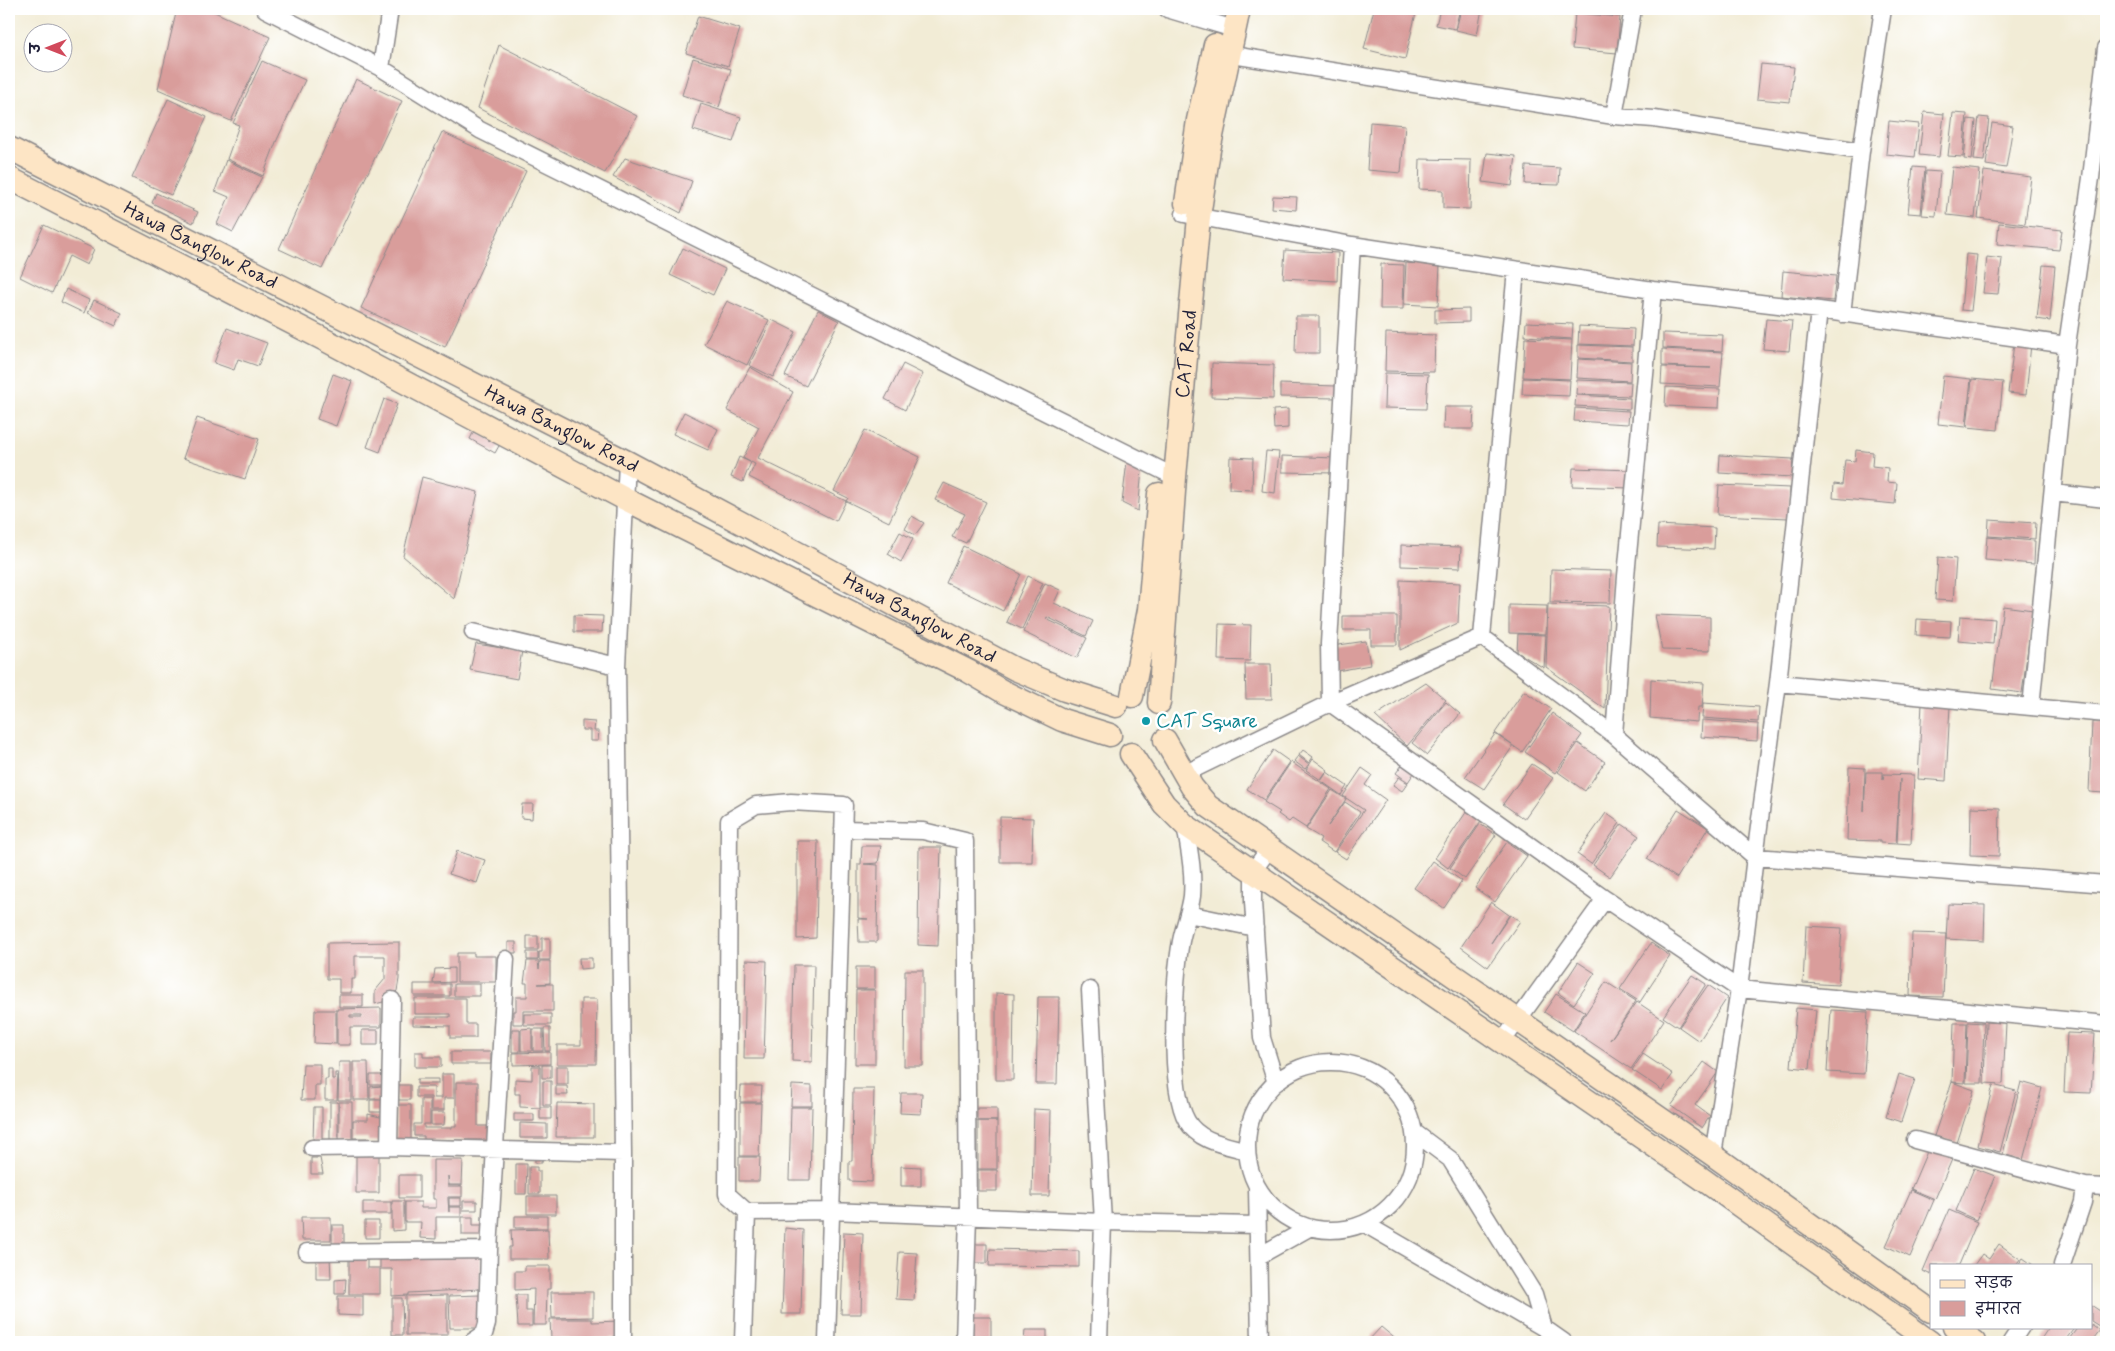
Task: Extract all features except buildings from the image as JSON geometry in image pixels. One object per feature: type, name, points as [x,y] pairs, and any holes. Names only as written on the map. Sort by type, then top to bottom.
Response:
[{"type":"street","points":[[265,9],[381,68],[480,130],[1168,473]]},
{"type":"street","points":[[381,68],[390,9]]},
{"type":"street","points":[[1168,9],[1229,18]]},
{"type":"street","points":[[1614,116],[1633,9]]},
{"type":"street","points":[[1842,314],[1861,151],[1883,9]]},
{"type":"street","name":"CAT Road","points":[[1124,701],[1149,610],[1168,473],[1191,216],[1209,150],[1221,53],[1229,18]]},
{"type":"street","points":[[2031,707],[2067,345],[2098,178],[2106,48]]},
{"type":"street","points":[[1221,53],[1614,116],[1654,119],[1861,151]]},
{"type":"street","name":"Hawa Banglow Road","points":[[9,148],[627,462],[1015,668],[1065,690],[1124,701]]},
{"type":"street","name":"Hawa Banglow Road","points":[[9,178],[327,341],[625,499],[968,671],[1002,691],[1062,720],[1110,735]]},
{"type":"street","points":[[120,235],[134,212]]},
{"type":"street","points":[[1191,216],[1352,245],[1516,270],[2067,345]]},
{"type":"street","points":[[1330,703],[1329,644],[1352,245]]},
{"type":"street","points":[[1482,637],[1516,270]]},
{"type":"street","points":[[1614,735],[1626,576],[1653,290]]},
{"type":"street","points":[[1713,1155],[1739,989],[1778,683],[1818,310]]},
{"type":"street","points":[[623,1342],[623,1153],[617,666],[627,462]]},
{"type":"street","name":"CAT Road","points":[[1159,703],[1168,473]]},
{"type":"street","points":[[2052,493],[2106,499]]},
{"type":"street","points":[[473,632],[617,666]]},
{"type":"street","points":[[1184,774],[1330,703],[1482,637]]},
{"type":"street","points":[[1482,637],[1614,735],[1755,857],[2106,884]]},
{"type":"street","points":[[968,671],[980,649]]},
{"type":"street","points":[[1778,683],[2106,714]]},
{"type":"street","points":[[1142,695],[1159,703],[1165,711],[1168,721],[1165,740],[1159,748],[1141,755],[1131,754],[1122,750],[1110,735],[1111,715],[1124,701],[1142,695]]},
{"type":"street","points":[[1330,703],[1605,899],[1739,989],[2106,1024]]},
{"type":"street","points":[[1165,740],[1192,787],[1208,806],[1713,1155],[1930,1310]]},
{"type":"street","points":[[1131,754],[1164,804],[1185,825],[1700,1178],[1930,1342]]},
{"type":"street","points":[[826,1342],[831,1211],[844,805],[791,802],[756,805],[728,821],[727,1194],[747,1212],[831,1211],[1103,1222],[1257,1225]]},
{"type":"street","points":[[1185,825],[1192,869],[1192,898],[1181,941],[1174,1029],[1178,1092],[1187,1122],[1204,1138],[1247,1151]]},
{"type":"street","points":[[843,829],[923,831],[964,841],[968,1216],[964,1342]]},
{"type":"street","points":[[1269,849],[1253,871],[1262,1038],[1276,1082]]},
{"type":"street","points":[[1502,1042],[1605,899]]},
{"type":"street","points":[[1188,914],[1256,928]]},
{"type":"street","points":[[472,1342],[484,1334],[487,1324],[489,1250],[506,959]]},
{"type":"street","points":[[1090,990],[1103,1222],[1099,1342]]},
{"type":"street","points":[[389,1147],[392,1000]]},
{"type":"street","points":[[1322,1062],[1347,1063],[1371,1072],[1391,1087],[1406,1108],[1414,1132],[1414,1160],[1405,1187],[1388,1208],[1365,1224],[1337,1231],[1309,1228],[1282,1216],[1268,1203],[1257,1187],[1250,1170],[1247,1151],[1249,1126],[1259,1102],[1276,1082],[1297,1069],[1322,1062]]},
{"type":"street","points":[[1414,1132],[1450,1159],[1534,1294],[1544,1328]]},
{"type":"street","points":[[1915,1140],[2086,1186],[2106,1187]]},
{"type":"street","points":[[312,1148],[389,1147],[623,1153]]},
{"type":"street","points":[[2062,1264],[2083,1202],[2086,1186]]},
{"type":"street","points":[[1257,1187],[1260,1342]]},
{"type":"street","points":[[743,1342],[747,1212]]},
{"type":"street","points":[[1365,1224],[1544,1328],[1564,1342]]},
{"type":"street","points":[[1259,1256],[1309,1228]]},
{"type":"street","points":[[307,1252],[489,1250]]},
{"type":"street","points":[[1955,1328],[1975,1342]]},
{"type":"street","points":[[2011,1342],[2020,1328]]},
{"type":"place","name":"CAT Square","points":[[1146,721]]}]
